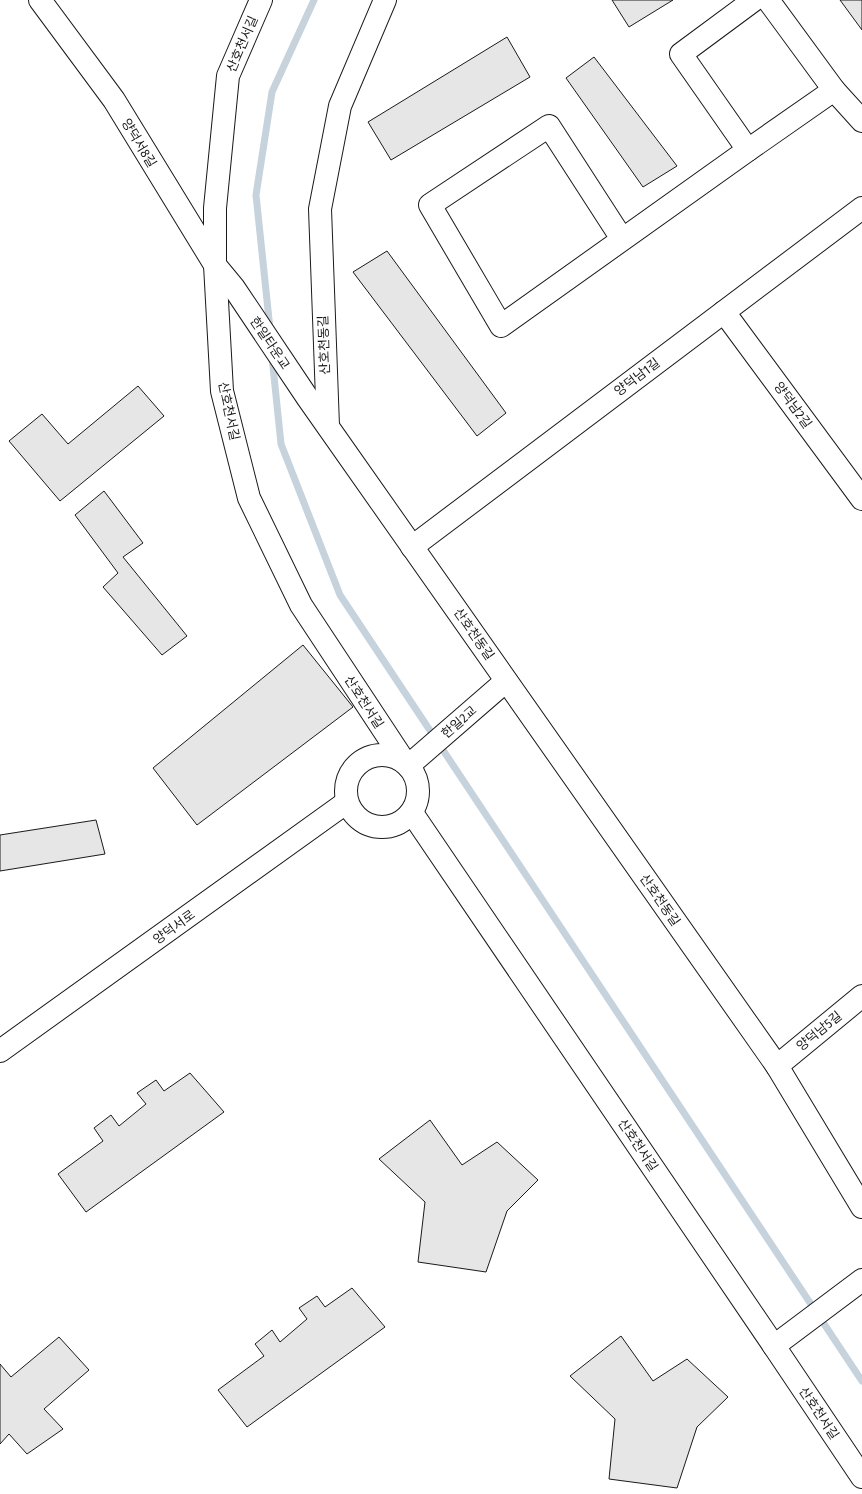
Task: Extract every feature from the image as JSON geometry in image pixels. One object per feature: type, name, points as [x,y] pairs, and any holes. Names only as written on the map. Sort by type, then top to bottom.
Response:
[{"type":"street","name":"양덕서8길","points":[[40,0],[114,100],[214,265],[234,288]]},
{"type":"street","name":"산호천서길","points":[[261,0],[228,76],[215,208],[214,265],[222,391],[249,498],[301,605],[411,761]]},
{"type":"street","name":"산호천동길","points":[[385,0],[340,106],[320,209],[328,426],[412,547],[501,685],[777,1066],[862,1207]]},
{"type":"street","points":[[748,150],[681,54],[754,0]]},
{"type":"street","points":[[768,0],[834,90],[862,121]]},
{"type":"street","points":[[622,240],[550,126],[430,205],[501,326],[834,90]]},
{"type":"street","name":"양덕남1길","points":[[412,547],[862,208]]},
{"type":"street","name":"한일타운교","points":[[234,288],[328,426]]},
{"type":"street","name":"양덕남2길","points":[[724,312],[862,499]]},
{"type":"street","name":"한일2교","points":[[411,761],[501,685]]},
{"type":"street","points":[[370,756],[393,756],[411,761],[412,770],[417,780],[419,791],[417,802],[412,813],[404,821],[394,826],[382,828],[371,826],[360,821],[352,813],[347,802],[345,791],[347,780],[352,770],[360,761],[370,756]]},
{"type":"street","name":"양덕서로","points":[[0,1051],[347,802]]},
{"type":"street","name":"산호천서길","points":[[412,813],[862,1477]]},
{"type":"street","name":"양덕남5길","points":[[777,1066],[862,996]]},
{"type":"street","points":[[774,1346],[862,1280]]},
{"type":"building","points":[[612,0],[673,0],[629,27]]},
{"type":"building","points":[[840,0],[862,0],[862,30]]},
{"type":"building","points":[[507,37],[530,77],[391,160],[368,122]]},
{"type":"building","points":[[594,57],[677,166],[643,187],[566,78]]},
{"type":"building","points":[[387,251],[506,413],[477,436],[353,272]]},
{"type":"building","points":[[138,386],[164,416],[60,501],[9,441],[42,414],[68,444]]},
{"type":"building","points":[[104,491],[143,543],[123,557],[187,636],[162,655],[103,587],[118,573],[75,515]]},
{"type":"building","points":[[303,645],[353,707],[197,825],[153,768]]},
{"type":"building","points":[[96,820],[105,854],[0,871],[0,835]]},
{"type":"building","points":[[190,1073],[224,1112],[86,1212],[58,1174],[103,1141],[94,1128],[111,1115],[119,1126],[146,1104],[137,1093],[156,1080],[164,1091]]},
{"type":"building","points":[[430,1120],[462,1165],[497,1142],[538,1180],[507,1211],[486,1272],[418,1262],[425,1202],[379,1159]]},
{"type":"building","points":[[352,1288],[385,1327],[247,1427],[218,1390],[264,1356],[255,1344],[272,1330],[280,1342],[307,1319],[299,1308],[317,1296],[325,1307]]},
{"type":"building","points":[[621,1336],[653,1381],[687,1359],[728,1397],[697,1427],[677,1488],[609,1479],[615,1419],[570,1376]]},
{"type":"building","points":[[59,1337],[89,1370],[44,1409],[63,1429],[27,1454],[9,1434],[0,1444],[0,1364],[11,1377]]},
{"type":"waterway","points":[[270,329],[256,195],[272,92],[314,0]]},
{"type":"waterway","points":[[272,357],[281,444],[340,595],[862,1381]]}]
